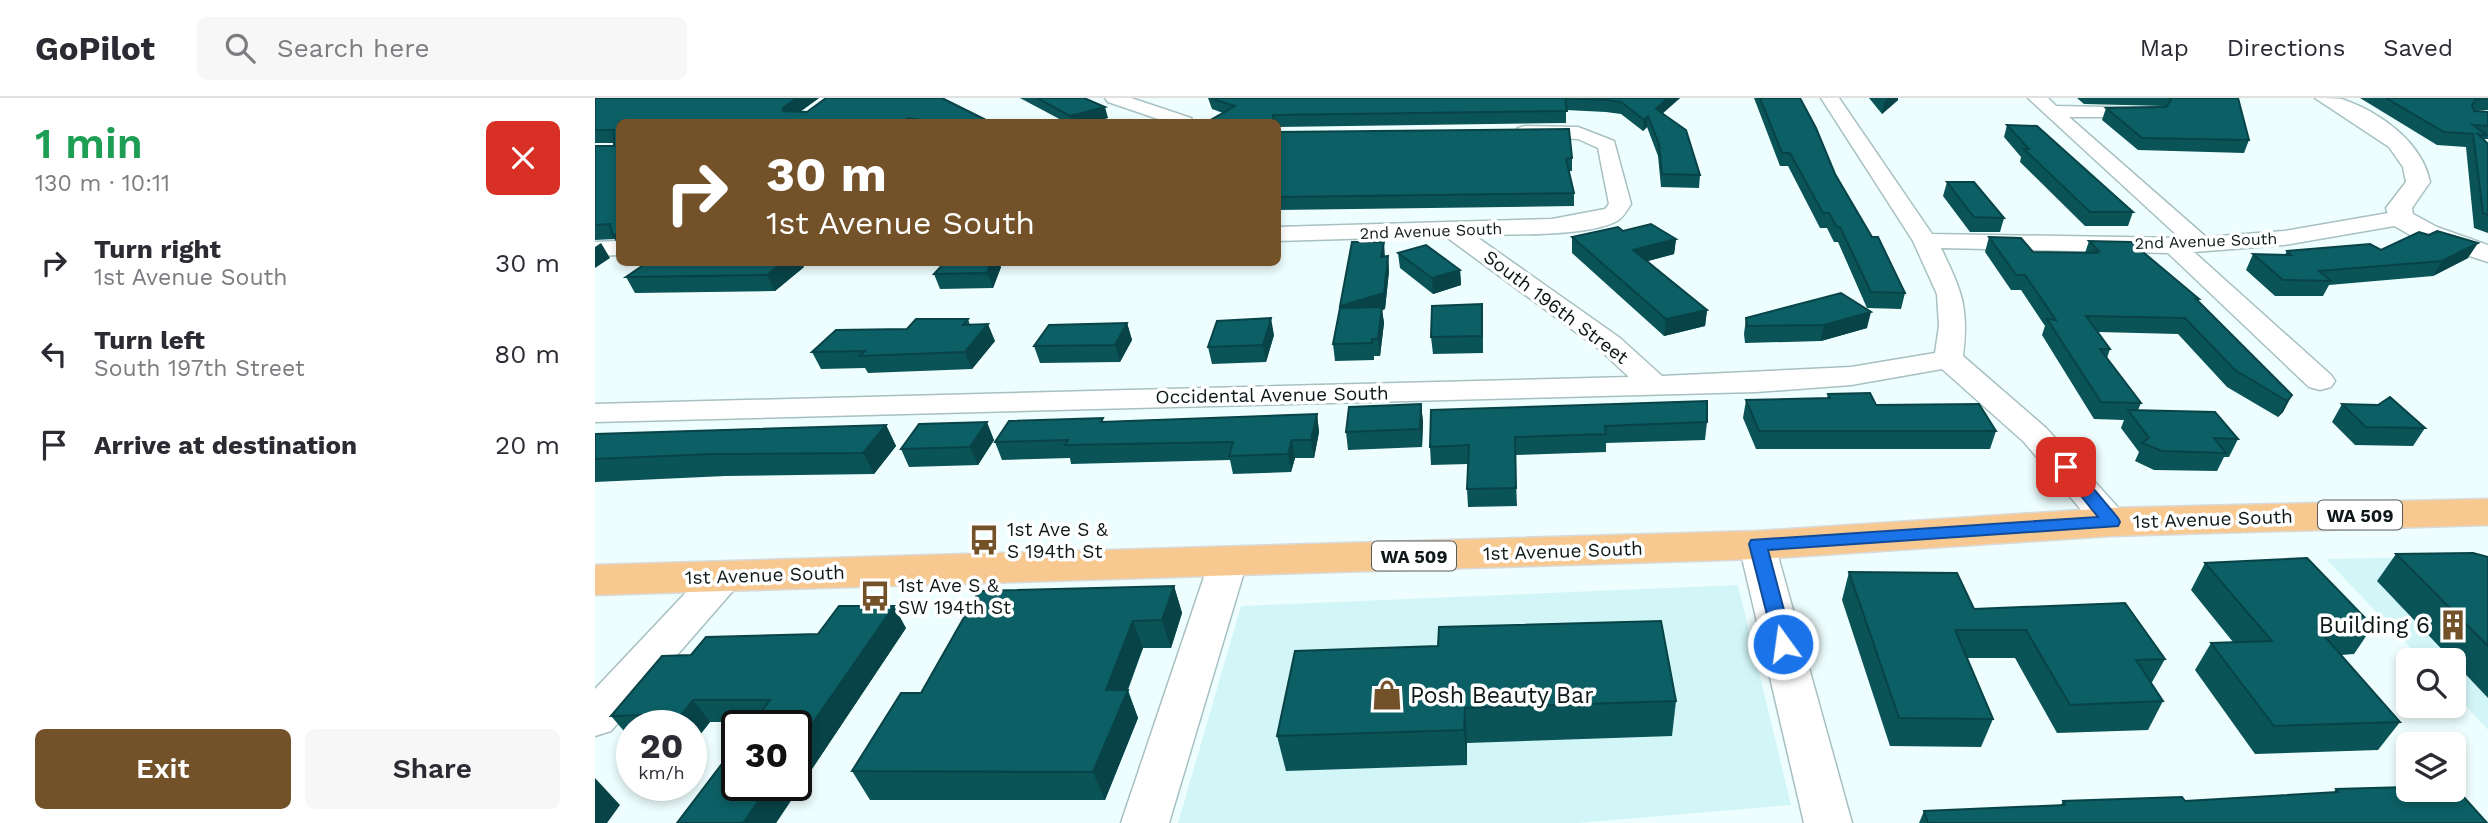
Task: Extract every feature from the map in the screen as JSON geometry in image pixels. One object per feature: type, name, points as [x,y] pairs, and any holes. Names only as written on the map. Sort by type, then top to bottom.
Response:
[{"type":"main road","name":"1st Avenue South","points":[[595,580],[1758,544],[2112,522],[2488,512]]},
{"type":"street","points":[[1114,98],[1175,119]]},
{"type":"street","points":[[1830,98],[1925,241],[1950,294],[1953,326],[1948,359],[1999,398],[2051,449],[2112,522]]},
{"type":"street","points":[[2325,98],[2393,140],[2415,163],[2418,182],[2399,208],[2400,218],[2427,233],[2488,254]]},
{"type":"street","points":[[2043,105],[2155,112]]},
{"type":"street","points":[[2043,105],[2187,245],[2320,382]]},
{"type":"street","name":"2nd Avenue South","points":[[1281,234],[1453,231],[1583,223],[1613,214],[1620,204],[1611,153],[1607,145],[1599,139],[1564,131],[1509,132]]},
{"type":"street","name":"2nd Avenue South","points":[[1925,241],[2187,245],[2284,238],[2400,218]]},
{"type":"street","name":"South 196th Street","points":[[1453,231],[1610,344],[1655,386]]},
{"type":"street","points":[[595,249],[616,248]]},
{"type":"street","name":"Occidental Avenue South","points":[[595,413],[1655,386],[1851,376],[1948,359]]},
{"type":"street","points":[[1758,544],[1828,823]]},
{"type":"street","points":[[1145,823],[1229,562]]},
{"type":"street","points":[[595,718],[725,576]]},
{"type":"shaded area","points":[[2488,556],[2488,730],[2466,706],[2466,648],[2411,648],[2326,559]]},
{"type":"shaded area","points":[[1738,585],[1791,805],[1578,823],[1178,823],[1241,606]]},
{"type":"building","points":[[595,98],[797,98],[783,108],[783,111],[807,112],[826,98],[942,98],[984,119],[616,119],[616,234],[613,236],[610,224],[595,225],[595,146],[614,146],[614,130],[595,130]]},
{"type":"building","points":[[1037,98],[1084,98],[1105,107],[1070,116]]},
{"type":"building","points":[[1210,98],[1565,98],[1567,111],[1273,115],[1274,119],[1212,119],[1235,106]]},
{"type":"building","points":[[1565,98],[1668,98],[1656,109],[1686,130],[1700,175],[1662,174],[1659,144],[1648,116],[1644,120],[1621,102]]},
{"type":"building","points":[[1760,98],[1800,98],[1835,174],[1872,237],[1878,237],[1905,293],[1871,292],[1840,227],[1837,227],[1829,213],[1823,213],[1790,153],[1782,153]]},
{"type":"building","points":[[2169,98],[2238,98],[2249,140],[2142,138],[2106,108],[2166,107],[2171,100]]},
{"type":"building","points":[[2386,98],[2488,98],[2476,99],[2472,105],[2474,111],[2488,112],[2488,126],[2473,125],[2487,135],[2478,134],[2488,144],[2488,215],[2483,213],[2473,134],[2444,132]]},
{"type":"building","points":[[2007,125],[2037,126],[2133,212],[2090,212],[2024,149],[2029,149]]},
{"type":"building","points":[[1569,129],[1572,158],[1566,159],[1574,193],[1281,197],[1281,132]]},
{"type":"building","points":[[1947,182],[1974,182],[2004,218],[1974,217]]},
{"type":"building","points":[[1651,224],[1676,239],[1633,250],[1707,310],[1666,319],[1572,237],[1618,227],[1623,231]]},
{"type":"building","points":[[2437,231],[2478,243],[2442,261],[2319,271],[2331,281],[2283,280],[2253,254],[2291,255],[2287,251],[2370,244],[2381,250],[2419,232],[2429,235]]},
{"type":"building","points":[[1989,237],[2021,238],[2033,252],[2097,253],[2094,251],[2099,251],[2089,241],[2131,242],[2199,299],[2196,299],[2292,395],[2287,401],[2235,370],[2185,318],[2086,316],[2110,349],[2100,349],[2141,403],[2101,402],[2047,319],[2056,320],[2025,275],[2016,275]]},
{"type":"building","points":[[1352,242],[1384,242],[1381,257],[1388,256],[1384,293],[1340,306]]},
{"type":"building","points":[[1426,245],[1460,270],[1432,278],[1398,253]]},
{"type":"building","points":[[642,266],[778,266],[767,275],[626,277]]},
{"type":"building","points":[[941,266],[990,266],[987,273],[934,274]]},
{"type":"building","points":[[1841,293],[1871,312],[1824,325],[1747,326],[1746,318]]},
{"type":"building","points":[[1482,304],[1482,336],[1431,337],[1432,306]]},
{"type":"building","points":[[1382,307],[1378,339],[1372,339],[1372,343],[1333,344],[1340,308]]},
{"type":"building","points":[[1271,318],[1263,345],[1208,347],[1217,321]]},
{"type":"building","points":[[916,319],[968,319],[963,325],[988,324],[965,352],[860,356],[865,351],[812,352],[836,330],[907,329]]},
{"type":"building","points":[[1127,323],[1115,345],[1034,346],[1049,325]]},
{"type":"building","points":[[1870,393],[1876,405],[1979,404],[1996,431],[1759,431],[1746,400],[1830,398],[1828,394]]},
{"type":"building","points":[[2390,397],[2425,428],[2366,427],[2342,404],[2378,405]]},
{"type":"building","points":[[1707,401],[1707,422],[1605,426],[1606,434],[1515,437],[1516,488],[1467,489],[1469,445],[1430,447],[1431,410]]},
{"type":"building","points":[[1421,404],[1420,429],[1346,432],[1349,407]]},
{"type":"building","points":[[2128,410],[2215,412],[2238,439],[2214,438],[2226,453],[2162,451],[2142,443],[2149,438]]},
{"type":"building","points":[[1317,414],[1311,440],[1292,440],[1288,454],[1229,456],[1233,442],[1065,445],[1068,440],[995,442],[1009,421],[1103,418],[1101,422]]},
{"type":"building","points":[[987,422],[970,447],[901,449],[919,424]]},
{"type":"building","points":[[886,425],[863,453],[712,454],[595,459],[595,434]]},
{"type":"building","points":[[2473,553],[2488,557],[2488,646],[2396,554]]},
{"type":"building","points":[[2307,558],[2373,626],[2318,629],[2400,722],[2274,726],[2211,643],[2272,641],[2205,563]]},
{"type":"building","points":[[1849,572],[1957,573],[1974,609],[2125,603],[2165,659],[2136,660],[2163,701],[2070,705],[2026,630],[1955,630],[1993,719],[1899,718]]},
{"type":"building","points":[[1174,586],[1162,620],[1133,621],[1106,690],[1128,690],[1093,772],[852,771],[901,693],[921,693],[979,591]]},
{"type":"building","points":[[839,606],[894,606],[812,724],[812,710],[762,710],[770,700],[693,700],[685,710],[616,710],[662,656],[691,655],[706,637],[818,634]]},
{"type":"building","points":[[1661,621],[1676,701],[1465,708],[1464,730],[1277,736],[1295,651],[1438,646],[1439,627]]},
{"type":"building","points":[[721,765],[721,801],[758,801],[743,823],[677,823],[694,801],[707,801],[707,784]]},
{"type":"building","points":[[2396,787],[2396,802],[2466,802],[2466,800],[2487,823],[1928,823],[1924,811],[2065,805],[2063,801],[2182,797],[2185,801],[2338,792],[2336,789]]},
{"type":"place","name":"1st Ave S & S 194th St","points":[[984,540]]},
{"type":"place","name":"1st Ave S & SW 194th St","points":[[875,596]]},
{"type":"place","name":"Building 6","points":[[2453,625]]},
{"type":"place","name":"Posh Beauty Bar","points":[[1387,695]]},
{"type":"route","points":[[1783,644],[1758,544],[2112,522],[2066,467]]}]
